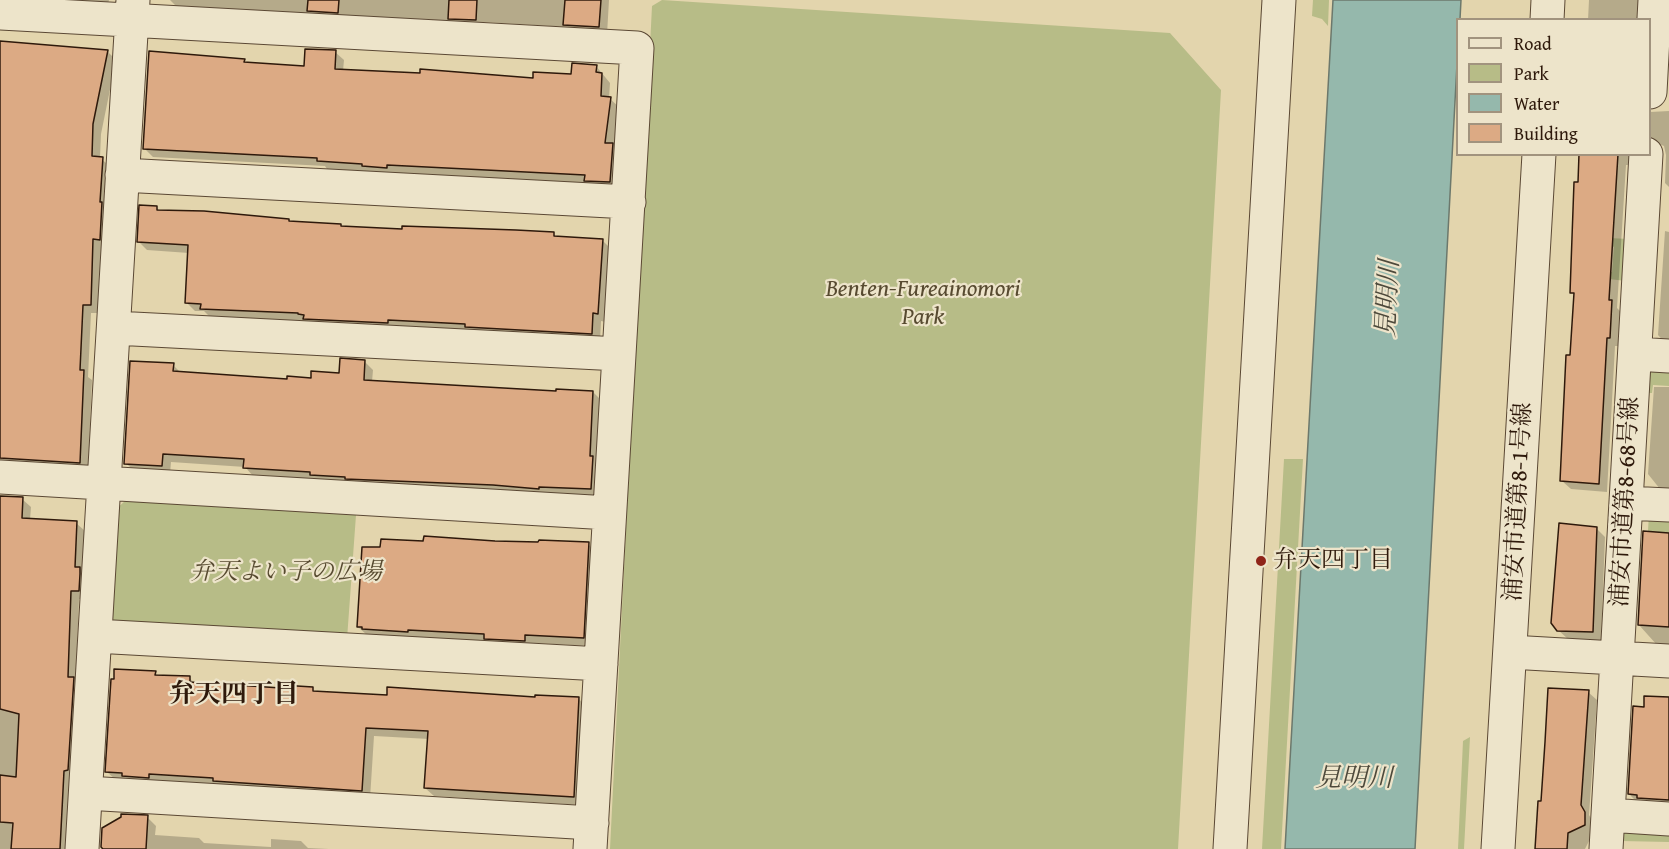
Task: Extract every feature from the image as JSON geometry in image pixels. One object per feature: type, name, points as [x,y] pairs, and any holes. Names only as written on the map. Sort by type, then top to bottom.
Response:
[{"type":"street","points":[[1230,849],[1279,0]]},
{"type":"street","points":[[1547,18],[1548,0]]},
{"type":"street","points":[[1651,88],[1660,57],[1655,0]]},
{"type":"street","points":[[0,14],[132,10],[637,48],[591,836],[86,793]]},
{"type":"street","points":[[82,849],[132,10]]},
{"type":"street","name":"浦安市道第8-1号線","points":[[1498,849],[1539,156]]},
{"type":"street","name":"浦安市道第8-68号線","points":[[1606,849],[1635,354],[1656,206],[1646,156]]},
{"type":"street","points":[[122,175],[629,202]]},
{"type":"street","points":[[114,328],[619,354]]},
{"type":"street","points":[[1635,354],[1669,356]]},
{"type":"street","points":[[0,477],[609,513]]},
{"type":"street","points":[[1626,503],[1669,505]]},
{"type":"street","points":[[95,636],[602,664]]},
{"type":"street","points":[[1510,652],[1669,661]]},
{"type":"street","points":[[1608,815],[1669,819]]},
{"type":"green space","name":"Benten-Fureainomori Park","points":[[662,0],[1170,33],[1221,90],[1178,849],[610,849],[652,6]]},
{"type":"green space","points":[[1313,0],[1329,0],[1328,26],[1322,19],[1312,16]]},
{"type":"green space","points":[[1610,238],[1628,239],[1626,281],[1609,279],[1609,272],[1612,272],[1614,247],[1610,245]]},
{"type":"green space","points":[[1652,369],[1669,370],[1669,386],[1653,385],[1652,393],[1646,393],[1648,374]]},
{"type":"green space","points":[[1284,459],[1303,459],[1281,849],[1262,849]]},
{"type":"green space","name":"弁天よい子の広場","points":[[125,501],[356,515],[347,639],[117,626],[109,616],[114,511]]},
{"type":"green space","points":[[1649,514],[1669,516],[1669,533],[1648,531]]},
{"type":"green space","points":[[1470,737],[1464,849],[1458,849],[1463,741]]},
{"type":"green space","points":[[1626,829],[1669,832],[1669,842],[1621,841]]},
{"type":"water","name":"見明川","points":[[1333,0],[1461,0],[1460,18],[1456,18],[1456,83],[1415,849],[1285,849]]},
{"type":"building","points":[[308,0],[339,0],[338,13],[307,11]]},
{"type":"building","points":[[449,0],[477,0],[476,20],[448,19]]},
{"type":"building","points":[[565,0],[601,0],[599,27],[563,25]]},
{"type":"building","points":[[0,41],[108,50],[93,124],[92,156],[103,157],[100,202],[102,202],[100,240],[93,239],[91,305],[83,305],[80,370],[84,370],[80,463],[0,458]]},
{"type":"building","points":[[305,49],[336,50],[335,69],[420,73],[420,69],[533,78],[533,72],[571,74],[572,63],[597,65],[596,72],[602,73],[601,96],[611,97],[605,143],[613,143],[610,182],[584,181],[585,175],[387,165],[387,168],[317,161],[317,158],[143,149],[149,51],[304,66]]},
{"type":"building","points":[[1579,156],[1618,156],[1609,300],[1612,300],[1610,338],[1607,338],[1599,484],[1560,481],[1566,355],[1570,355],[1574,293],[1570,293],[1574,182],[1578,182]]},
{"type":"building","points":[[139,205],[157,206],[157,210],[204,211],[289,219],[289,221],[341,224],[341,226],[516,230],[554,232],[554,236],[603,239],[598,314],[593,313],[592,334],[388,320],[388,323],[303,319],[304,315],[298,313],[200,309],[201,304],[185,303],[188,245],[137,242]]},
{"type":"building","points":[[340,358],[365,360],[364,380],[593,391],[591,489],[539,487],[539,489],[345,479],[345,477],[310,475],[310,472],[243,468],[244,459],[163,454],[162,466],[124,464],[130,361],[174,363],[173,371],[287,379],[287,376],[311,378],[311,371],[339,373]]},
{"type":"building","points":[[0,496],[23,497],[22,518],[77,521],[75,567],[80,567],[80,574],[79,591],[71,591],[68,677],[74,677],[68,770],[64,771],[60,849],[11,849],[13,823],[0,822],[0,775],[16,777],[19,714],[0,709]]},
{"type":"building","points":[[1559,523],[1597,527],[1593,632],[1557,631],[1551,623]]},
{"type":"building","points":[[1643,531],[1669,533],[1669,627],[1638,625]]},
{"type":"building","points":[[424,536],[495,541],[589,542],[584,638],[525,635],[525,641],[484,639],[484,634],[408,630],[408,632],[357,627],[362,547],[380,547],[381,539],[423,541]]},
{"type":"building","points":[[114,669],[156,671],[155,675],[190,676],[190,682],[281,688],[281,685],[313,687],[313,691],[387,695],[387,687],[535,697],[535,695],[579,697],[574,797],[424,788],[428,731],[366,728],[362,791],[213,781],[213,778],[149,774],[149,778],[105,772],[111,679],[114,679]]},
{"type":"building","points":[[1548,688],[1589,690],[1581,805],[1585,812],[1585,825],[1568,833],[1567,849],[1535,849],[1538,801],[1541,801]]},
{"type":"building","points":[[1644,696],[1669,697],[1669,800],[1637,798],[1637,795],[1628,794],[1633,706],[1644,707]]},
{"type":"building","points":[[121,814],[148,815],[146,849],[103,849],[101,847],[102,828],[121,817]]},
{"type":"place","name":"弁天四丁目","points":[[1261,561]]},
{"type":"district","name":"弁天四丁目","points":[[234,695]]}]
